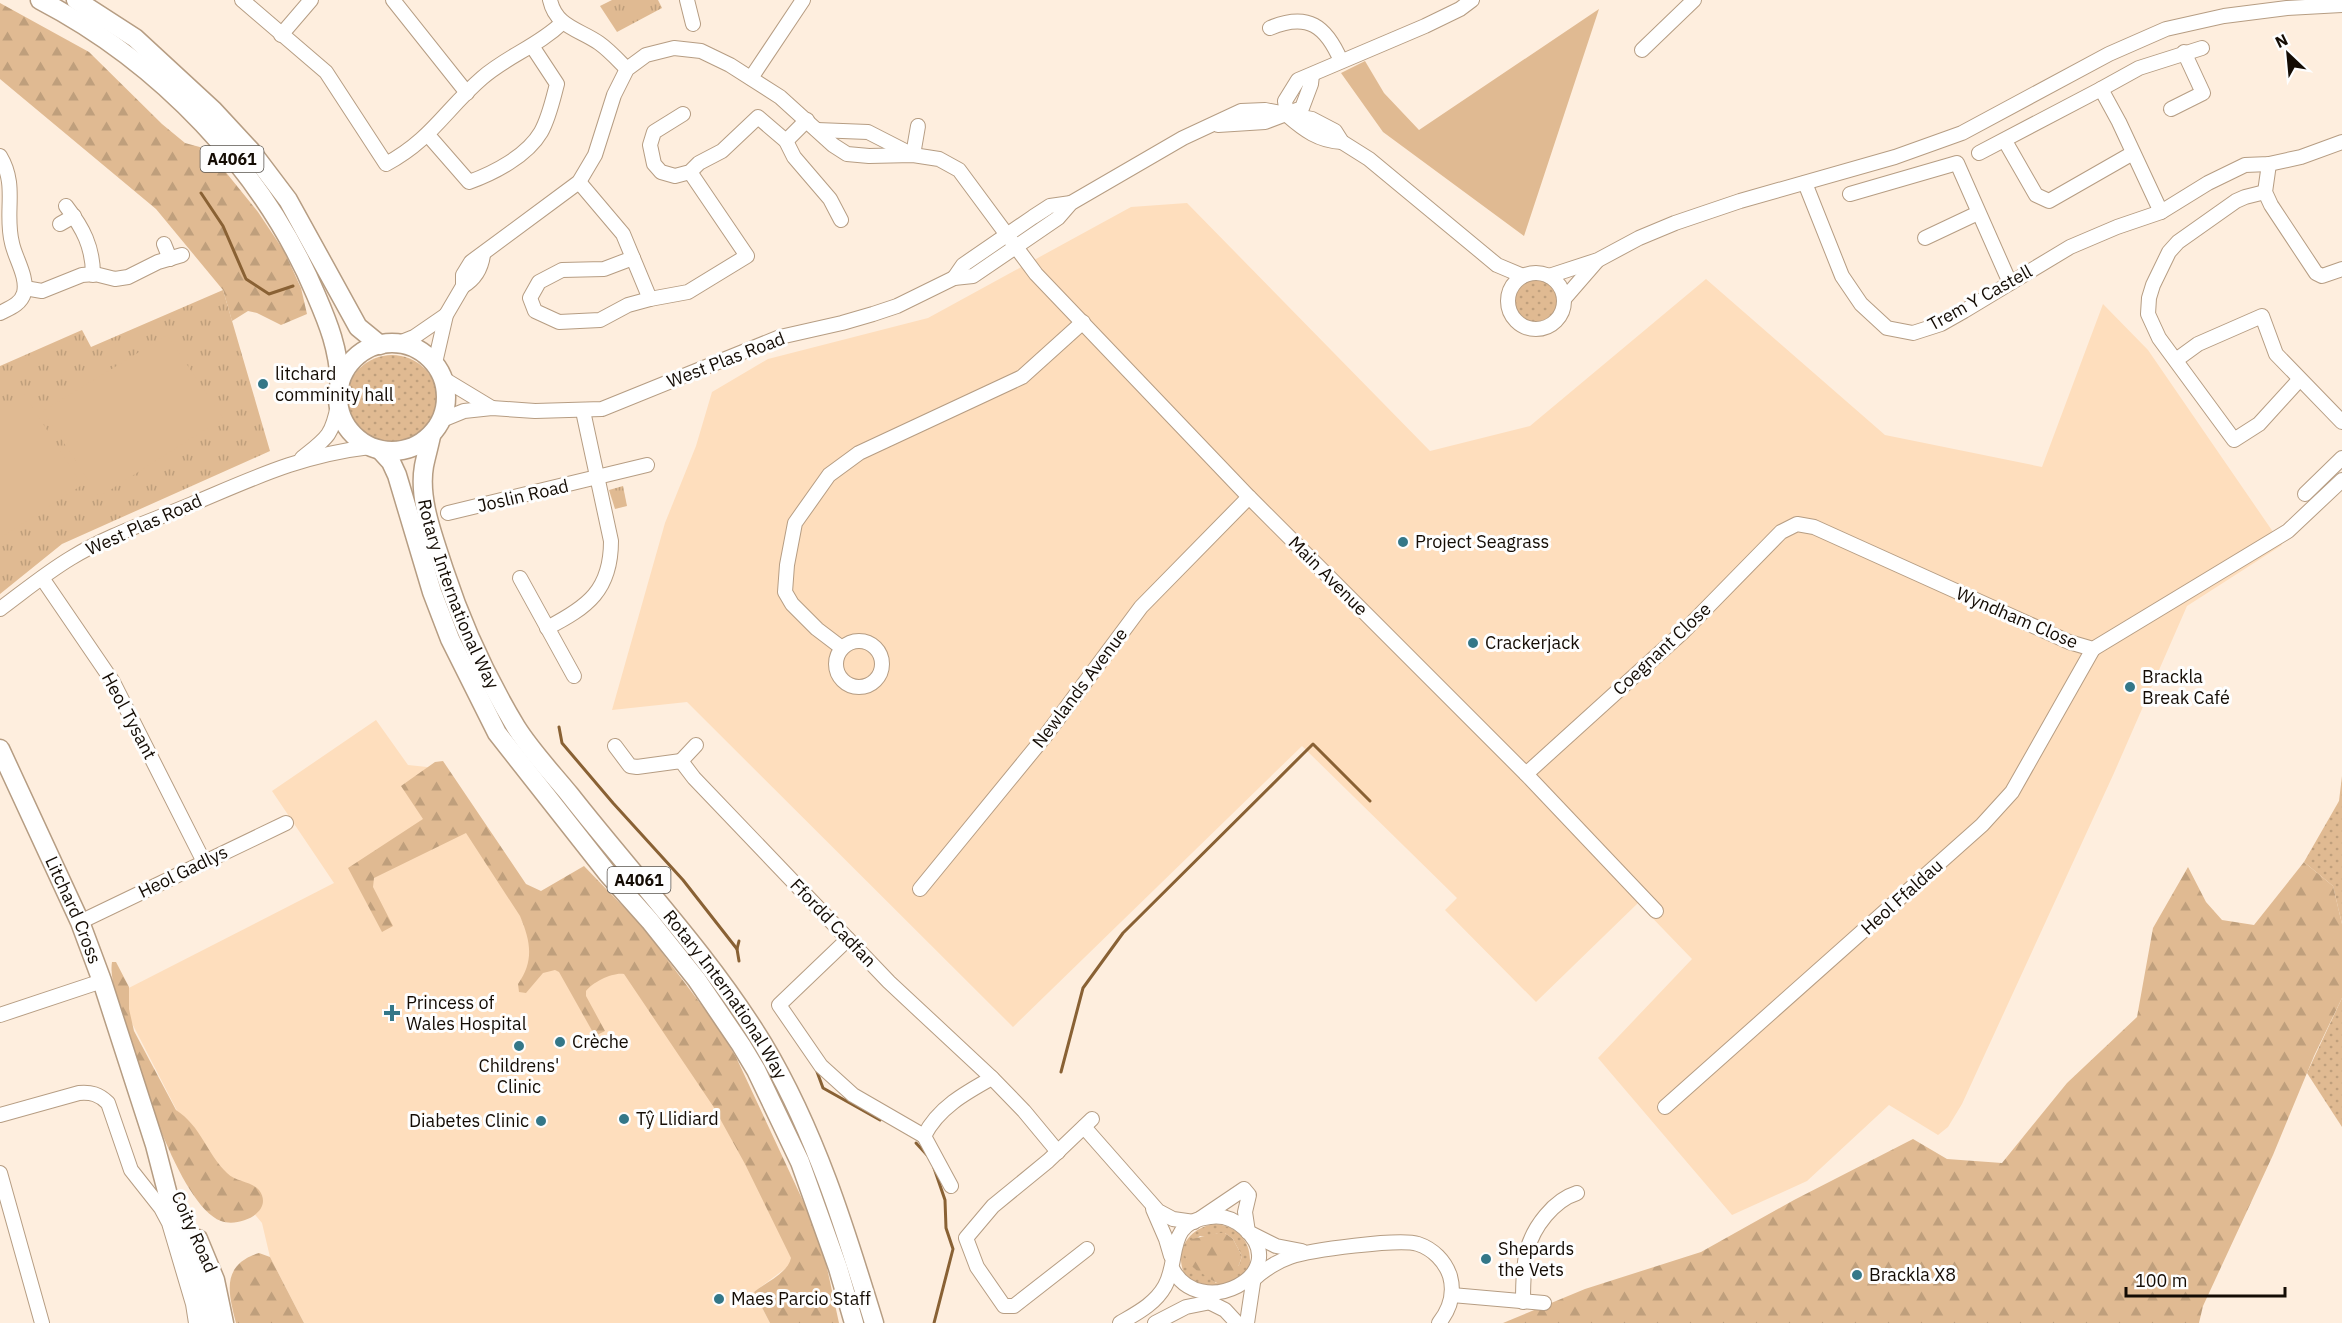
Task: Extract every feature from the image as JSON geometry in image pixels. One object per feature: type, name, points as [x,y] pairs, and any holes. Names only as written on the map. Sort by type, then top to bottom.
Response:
[{"type":"main road","name":"A4061","points":[[40,0],[101,36],[141,67],[198,120],[243,172],[286,235],[310,280],[336,343],[340,382]]},
{"type":"main road","name":"A4061","points":[[76,0],[135,38],[213,110],[250,151],[288,200],[358,327],[380,345]]},
{"type":"main road","points":[[399,343],[419,350],[439,371],[447,392],[442,420],[431,436],[408,450],[395,452],[376,449],[354,437],[344,422],[338,405],[340,382],[351,362],[369,348],[399,343]]},
{"type":"main road","name":"Rotary International Way","points":[[431,436],[423,467],[431,530],[457,609],[485,672],[518,729],[613,849],[696,947],[763,1044],[822,1165],[874,1323]]},
{"type":"main road","name":"Rotary International Way","points":[[376,449],[391,462],[397,475],[432,592],[450,639],[497,733],[608,874],[650,921],[697,980],[756,1070],[809,1184],[854,1323]]},
{"type":"main road","name":"Litchard Cross","points":[[0,749],[80,922],[102,981],[132,1077]]},
{"type":"main road","name":"Coity Road","points":[[132,1077],[155,1144],[169,1199],[197,1268],[210,1323]]},
{"type":"main road","name":"Coity Road","points":[[155,1144],[209,1263],[224,1323]]},
{"type":"street","points":[[242,0],[326,72],[386,164],[409,152],[428,135],[482,78],[547,37],[562,23]]},
{"type":"street","points":[[281,35],[311,0]]},
{"type":"street","points":[[393,0],[467,93]]},
{"type":"street","points":[[550,0],[552,8],[562,23],[597,42],[627,69]]},
{"type":"street","points":[[687,0],[693,24]]},
{"type":"street","points":[[751,78],[803,0]]},
{"type":"street","points":[[1473,0],[1425,26],[1312,75],[1302,108],[1287,115],[1305,131],[1329,141],[1342,142],[1369,159],[1497,264],[1523,276]]},
{"type":"street","points":[[1642,50],[1694,0]]},
{"type":"street","points":[[1550,276],[1599,260],[1675,222],[1895,157],[1962,133],[2109,54],[2166,29],[2224,16],[2287,8],[2342,5]]},
{"type":"street","points":[[1270,28],[1287,21],[1299,20],[1313,24],[1327,34],[1341,61]]},
{"type":"street","points":[[428,135],[469,182],[487,175],[528,148],[541,132],[557,84],[532,46]]},
{"type":"street","points":[[439,371],[446,315],[463,286],[471,281],[481,266],[483,255],[494,243],[562,197],[579,182],[595,155],[614,95],[627,69],[646,55],[674,48],[701,51],[730,64],[780,97],[833,145],[847,153],[869,156],[913,155]]},
{"type":"street","points":[[1979,153],[2139,68],[2202,48]]},
{"type":"street","points":[[2171,110],[2203,93],[2184,52]]},
{"type":"street","points":[[2101,89],[2161,212]]},
{"type":"street","name":"West Plas Road","points":[[442,420],[464,411],[492,408],[535,411],[602,409],[780,337],[842,323],[897,306],[954,278],[973,276],[1058,218],[1071,203],[1183,138],[1241,111],[1265,110],[1287,115]]},
{"type":"street","points":[[684,114],[654,132],[650,145],[654,164],[661,172],[675,176],[690,172],[699,163],[722,151],[758,117],[786,141],[794,158],[830,199],[841,220]]},
{"type":"street","points":[[786,141],[807,120]]},
{"type":"street","points":[[913,155],[918,126]]},
{"type":"street","points":[[817,130],[868,132],[913,155]]},
{"type":"street","points":[[2005,141],[2036,195],[2049,201],[2133,153]]},
{"type":"street","name":"Trem Y Castell","points":[[1804,183],[1842,276],[1861,304],[1887,328],[1913,333],[1941,324],[2070,246],[2117,226],[2161,212],[2208,183],[2245,165],[2269,164],[2301,157],[2342,142]]},
{"type":"street","name":"Main Avenue","points":[[913,155],[939,159],[959,171],[1036,274],[1249,497],[1526,774],[1656,911]]},
{"type":"street","points":[[0,156],[8,172],[11,190],[11,241],[25,288],[21,300],[0,313]]},
{"type":"street","points":[[1850,194],[1957,163],[2010,283]]},
{"type":"street","points":[[2269,164],[2265,192],[2271,205],[2316,273],[2322,276],[2342,269]]},
{"type":"street","points":[[633,258],[604,269],[562,270],[539,282],[530,298],[535,311],[559,322],[600,320],[628,305],[688,292],[747,256],[690,172]]},
{"type":"street","points":[[579,182],[623,234],[650,299]]},
{"type":"street","points":[[2265,192],[2245,196],[2236,201],[2178,242],[2169,252],[2153,285],[2148,314],[2158,338],[2234,440],[2259,424],[2300,380]]},
{"type":"street","name":"West Plas Road","points":[[954,278],[963,265],[1050,206],[1071,203]]},
{"type":"street","points":[[60,224],[70,211],[88,240],[93,261],[93,274]]},
{"type":"street","points":[[1925,238],[1978,213]]},
{"type":"street","points":[[25,288],[42,291],[82,275],[93,274],[115,279],[128,277],[176,257],[164,244]]},
{"type":"street","points":[[1564,298],[1599,260]]},
{"type":"street","points":[[1497,264],[1509,293]]},
{"type":"street","points":[[1541,273],[1557,281],[1564,298],[1563,308],[1553,323],[1535,329],[1526,327],[1512,316],[1508,307],[1509,293],[1515,281],[1523,276],[1541,273]]},
{"type":"street","points":[[399,343],[414,337],[446,315]]},
{"type":"street","points":[[2176,360],[2198,344],[2262,316],[2276,354],[2342,422]]},
{"type":"street","points":[[842,648],[817,629],[792,604],[785,592],[786,565],[795,523],[829,475],[858,453],[1022,377],[1083,322]]},
{"type":"street","name":"West Plas Road","points":[[439,371],[492,408]]},
{"type":"street","name":"West Plas Road","points":[[298,461],[330,433],[338,405]]},
{"type":"street","points":[[547,628],[582,609],[598,592],[611,561],[611,541],[583,411]]},
{"type":"street","name":"West Plas Road","points":[[0,609],[71,558],[245,480],[298,461],[376,449]]},
{"type":"street","points":[[2305,495],[2342,458]]},
{"type":"street","name":"Joslin Road","points":[[448,512],[597,479],[647,465]]},
{"type":"street","name":"Wyndham Close","points":[[1797,524],[1814,527],[2062,639],[2094,649],[2288,531],[2342,480]]},
{"type":"street","name":"Newlands Avenue","points":[[920,889],[1046,735],[1141,606],[1249,497]]},
{"type":"street","name":"Coegnant Close","points":[[1526,774],[1684,631],[1781,532],[1797,524]]},
{"type":"street","points":[[520,578],[574,676]]},
{"type":"street","name":"Heol Tysant","points":[[42,579],[113,682],[204,862]]},
{"type":"street","name":"Heol Ffaldau","points":[[1665,1107],[1990,817],[2012,792],[2094,649]]},
{"type":"street","points":[[615,746],[630,766],[637,767],[681,761],[696,745]]},
{"type":"street","name":"Ffordd Cadfan","points":[[681,761],[694,778],[889,982],[1024,1111],[1058,1152]]},
{"type":"street","name":"Heol Gadlys","points":[[80,922],[286,823]]},
{"type":"street","points":[[848,939],[779,1005],[821,1066],[853,1095],[924,1136],[951,1186]]},
{"type":"street","points":[[0,1015],[102,981]]},
{"type":"street","points":[[924,1136],[930,1123],[958,1097],[992,1078]]},
{"type":"street","points":[[0,1115],[79,1092],[100,1096],[108,1103],[131,1170],[161,1208],[169,1222],[193,1304],[196,1323]]},
{"type":"street","points":[[1087,1249],[1014,1306],[1004,1306],[977,1267],[966,1238],[993,1206],[1058,1152],[1088,1123],[1150,1205],[1166,1239],[1177,1283],[1186,1293],[1225,1310],[1237,1323]]},
{"type":"street","points":[[0,1173],[42,1323]]},
{"type":"street","points":[[1120,1323],[1145,1308],[1164,1287],[1178,1235],[1244,1189],[1250,1196],[1245,1212],[1248,1232],[1255,1243],[1258,1256],[1248,1323]]},
{"type":"street","points":[[1523,1302],[1527,1249],[1542,1220],[1557,1201],[1577,1193]]},
{"type":"street","points":[[1150,1205],[1166,1216],[1196,1221],[1212,1216],[1226,1218],[1276,1246],[1311,1252]]},
{"type":"street","points":[[1155,1323],[1186,1307],[1233,1299],[1244,1293],[1253,1280],[1282,1260],[1311,1252],[1416,1243],[1431,1249],[1443,1262],[1450,1278],[1452,1295],[1448,1310],[1439,1323]]},
{"type":"street","points":[[1452,1295],[1544,1303]]},
{"type":"shaded area","points":[[1187,203],[1430,451],[1530,426],[1706,279],[1885,435],[2042,467],[2103,304],[2148,350],[2282,545],[2187,606],[2114,773],[1962,1104],[1948,1127],[1938,1135],[1889,1105],[1807,1181],[1732,1215],[1598,1058],[1692,959],[1638,903],[1536,1002],[1445,910],[1457,898],[1302,746],[1013,1027],[687,702],[612,710],[665,523],[696,446],[712,392],[768,359],[928,318],[1131,207]]},
{"type":"shaded area","name":"Princess of Wales Hospital","points":[[376,720],[408,765],[427,767],[524,888],[634,973],[753,1161],[796,1250],[790,1265],[754,1292],[770,1323],[304,1323],[270,1257],[262,1223],[192,1140],[117,994],[334,883],[272,791]]},
{"type":"green space","points":[[612,0],[658,0],[662,8],[617,32],[600,6]]},
{"type":"green space","points":[[0,3],[89,52],[162,124],[185,143],[207,149],[258,212],[284,251],[301,288],[307,314],[281,325],[248,311],[232,321],[223,290],[156,209],[0,79]]},
{"type":"green space","points":[[1599,9],[1524,236],[1383,132],[1341,73],[1365,61],[1384,93],[1419,130]]},
{"type":"green space","points":[[1535,278],[1551,284],[1557,300],[1551,316],[1535,322],[1519,316],[1513,300],[1519,284]]},
{"type":"green space","points":[[223,290],[270,451],[62,544],[0,594],[0,366],[82,330],[91,347]]},
{"type":"green space","points":[[167,335],[223,418],[99,497],[43,411]]},
{"type":"green space","points":[[392,355],[410,358],[425,368],[435,383],[438,401],[435,419],[425,434],[410,444],[392,447],[374,444],[359,434],[349,419],[346,401],[349,383],[359,368],[374,358]]},
{"type":"green space","points":[[24,394],[82,485],[0,538],[0,410]]},
{"type":"green space","points":[[623,486],[627,506],[615,509],[609,490]]},
{"type":"green space","points":[[443,761],[526,884],[541,891],[584,866],[642,926],[715,1023],[736,1057],[804,1203],[824,1254],[839,1323],[770,1323],[754,1292],[781,1273],[791,1258],[745,1164],[713,1106],[624,974],[604,978],[586,991],[586,996],[605,1031],[595,1036],[559,972],[555,970],[543,973],[526,993],[519,992],[518,984],[529,959],[524,925],[466,833],[374,878],[373,887],[393,926],[382,932],[348,868],[423,819],[401,786],[435,762]]},
{"type":"green space","points":[[2342,776],[2342,924],[2333,886],[2304,862],[2339,801]]},
{"type":"green space","points":[[2304,862],[2333,886],[2342,924],[2342,998],[2203,1306],[2199,1323],[1503,1323],[1585,1289],[1701,1252],[1794,1200],[1913,1139],[1947,1159],[2002,1163],[2067,1083],[2137,1017],[2153,928],[2188,867],[2206,902],[2222,920],[2254,925]]},
{"type":"green space","points":[[112,962],[116,962],[129,987],[129,1009],[134,1031],[176,1110],[192,1124],[227,1173],[259,1190],[263,1198],[262,1205],[253,1216],[237,1222],[221,1221],[205,1210],[190,1190],[175,1163],[139,1071],[115,993]]},
{"type":"green space","points":[[2342,998],[2342,1127],[2307,1073]]},
{"type":"green space","points":[[1215,1224],[1232,1229],[1243,1238],[1247,1245],[1249,1270],[1229,1292],[1189,1282],[1184,1272],[1181,1254],[1184,1245],[1196,1231]],"holes":[[[1225,1233],[1233,1239],[1242,1256],[1239,1265],[1216,1283],[1186,1258],[1187,1250],[1191,1243],[1200,1236],[1207,1237]]]},
{"type":"green space","points":[[1225,1233],[1233,1239],[1242,1256],[1234,1274],[1223,1283],[1215,1282],[1195,1269],[1185,1256],[1187,1245],[1192,1239]]},
{"type":"green space","points":[[259,1253],[270,1257],[304,1323],[236,1323],[231,1301],[230,1281],[238,1265]]},
{"type":"waterway","points":[[201,193],[223,226],[246,279],[269,294],[293,286]]},
{"type":"waterway","points":[[559,727],[562,743],[683,880],[737,949]]},
{"type":"waterway","points":[[1061,1072],[1083,988],[1123,933],[1313,744],[1370,801]]},
{"type":"waterway","points":[[739,941],[737,949],[739,961]]},
{"type":"waterway","points":[[816,1069],[823,1088],[880,1120]]},
{"type":"waterway","points":[[916,1143],[927,1155]]},
{"type":"waterway","points":[[934,1168],[945,1200],[946,1228],[953,1249],[934,1323]]},
{"type":"place","name":"litchard comminity hall","points":[[263,384]]},
{"type":"place","name":"Project Seagrass","points":[[1403,542]]},
{"type":"place","name":"Crackerjack","points":[[1473,643]]},
{"type":"place","name":"Brackla Break Café","points":[[2130,687]]},
{"type":"place","name":"Princess of Wales Hospital","points":[[392,1013]]},
{"type":"place","name":"Crèche","points":[[560,1042]]},
{"type":"place","name":"Childrens' Clinic","points":[[519,1046]]},
{"type":"place","name":"Tŷ Llidiard","points":[[624,1119]]},
{"type":"place","name":"Diabetes Clinic","points":[[541,1121]]},
{"type":"place","name":"Shepards the Vets","points":[[1486,1259]]},
{"type":"place","name":"Brackla X8","points":[[1857,1275]]},
{"type":"place","name":"Maes Parcio Staff","points":[[719,1299]]}]
